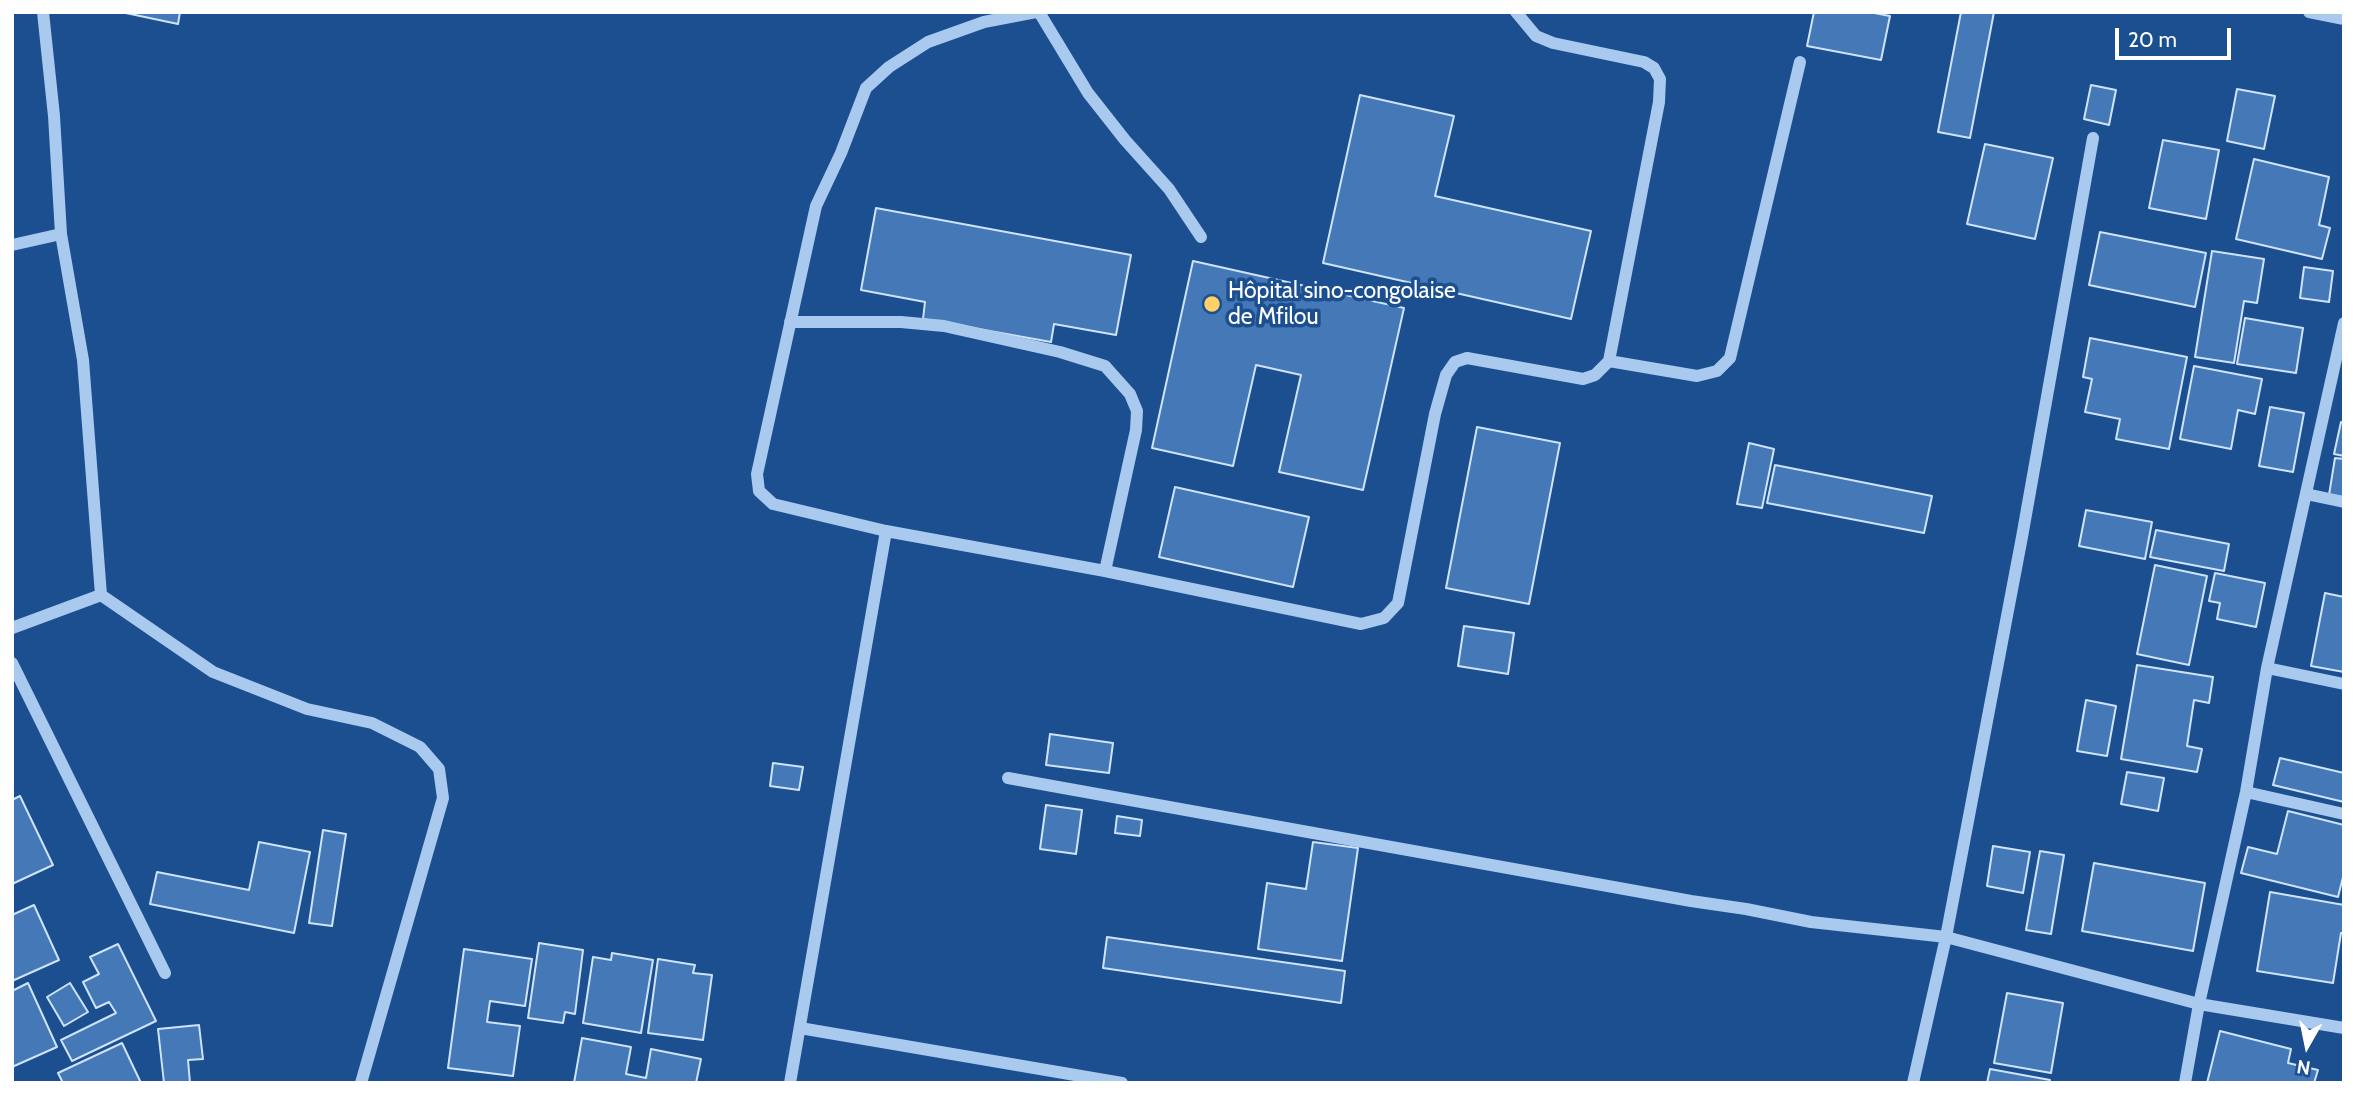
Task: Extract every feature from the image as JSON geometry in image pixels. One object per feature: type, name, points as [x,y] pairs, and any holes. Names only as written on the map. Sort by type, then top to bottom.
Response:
[{"type":"street","points":[[43,12],[54,116],[61,234],[83,360],[101,595]]},
{"type":"street","points":[[1201,237],[1169,189],[1088,93],[1038,12],[984,22],[928,42],[889,67],[866,88],[841,153],[816,206],[757,474],[759,491],[773,504],[886,531],[1105,571],[1361,625],[1384,618],[1398,603],[1435,414],[1446,375],[1455,362],[1467,358],[1583,379],[1595,375],[1609,361],[1659,102],[1660,79],[1654,68],[1644,62],[1553,43],[1536,36],[1516,12]]},
{"type":"street","points":[[2309,12],[2344,19]]},
{"type":"street","points":[[1609,361],[1697,376],[1717,371],[1730,358],[1800,62]]},
{"type":"street","points":[[1913,1083],[1945,937],[2019,550],[2093,138]]},
{"type":"street","points":[[12,245],[61,234]]},
{"type":"street","points":[[790,322],[901,322],[944,326],[1060,352],[1105,366],[1130,394],[1137,411],[1136,430],[1105,571]]},
{"type":"street","points":[[2185,1083],[2199,1004],[2246,792],[2267,668],[2344,323]]},
{"type":"street","points":[[2306,494],[2344,502]]},
{"type":"street","points":[[790,1083],[886,531]]},
{"type":"street","points":[[12,628],[101,595]]},
{"type":"street","points":[[101,595],[213,672],[307,709],[372,723],[420,747],[439,769],[443,798],[361,1083]]},
{"type":"street","points":[[12,663],[165,973]]},
{"type":"street","points":[[2267,668],[2344,684]]},
{"type":"street","points":[[1008,778],[1811,922],[1945,937],[2199,1004],[2344,1028]]},
{"type":"street","points":[[2246,792],[2344,814]]},
{"type":"street","points":[[800,1028],[1122,1083]]},
{"type":"building","points":[[121,12],[180,12],[178,24]]},
{"type":"building","points":[[1814,12],[1869,12],[1890,16],[1881,60],[1807,46]]},
{"type":"building","points":[[1961,12],[1994,12],[1970,138],[1938,132]]},
{"type":"building","points":[[2091,85],[2116,90],[2109,125],[2084,119]]},
{"type":"building","points":[[2237,89],[2275,96],[2264,149],[2227,141]]},
{"type":"building","points":[[1360,95],[1454,116],[1435,196],[1591,231],[1571,319],[1323,263]]},
{"type":"building","points":[[2163,140],[2219,150],[2206,219],[2149,208]]},
{"type":"building","points":[[1985,144],[2053,158],[2035,239],[1967,224]]},
{"type":"building","points":[[2254,159],[2329,177],[2319,225],[2330,228],[2322,259],[2236,239]]},
{"type":"building","points":[[876,208],[1131,255],[1116,335],[1054,324],[1051,342],[923,319],[925,302],[861,290]]},
{"type":"building","points":[[2100,232],[2206,253],[2195,307],[2089,285]]},
{"type":"building","points":[[2212,251],[2264,259],[2257,303],[2244,301],[2234,363],[2195,357]]},
{"type":"building","points":[[1193,261],[1404,308],[1363,490],[1279,472],[1301,375],[1256,365],[1233,466],[1152,448]]},
{"type":"building","points":[[2304,267],[2333,271],[2329,302],[2300,298]]},
{"type":"building","points":[[2245,318],[2303,328],[2296,373],[2237,364]]},
{"type":"building","points":[[2090,338],[2187,357],[2169,449],[2116,439],[2120,419],[2085,412],[2092,379],[2083,377]]},
{"type":"building","points":[[2194,366],[2262,379],[2255,414],[2238,410],[2231,449],[2180,439]]},
{"type":"building","points":[[2270,407],[2304,413],[2293,472],[2259,466]]},
{"type":"building","points":[[2341,422],[2344,423],[2344,456],[2334,454]]},
{"type":"building","points":[[1477,427],[1560,443],[1529,604],[1446,588]]},
{"type":"building","points":[[1749,443],[1774,449],[1762,508],[1737,504]]},
{"type":"building","points":[[2335,458],[2344,459],[2344,497],[2329,495]]},
{"type":"building","points":[[1775,465],[1932,496],[1924,533],[1767,503]]},
{"type":"building","points":[[1175,487],[1309,517],[1293,587],[1159,557]]},
{"type":"building","points":[[2086,510],[2152,522],[2145,559],[2079,546]]},
{"type":"building","points":[[2156,530],[2229,544],[2224,571],[2150,557]]},
{"type":"building","points":[[2155,565],[2207,576],[2189,665],[2137,654]]},
{"type":"building","points":[[2215,573],[2265,583],[2256,627],[2217,619],[2220,603],[2209,601]]},
{"type":"building","points":[[2325,593],[2344,597],[2344,672],[2311,666]]},
{"type":"building","points":[[1464,626],[1514,633],[1508,674],[1458,666]]},
{"type":"building","points":[[2137,665],[2213,677],[2209,703],[2194,700],[2187,746],[2202,749],[2197,772],[2121,759]]},
{"type":"building","points":[[2086,700],[2116,706],[2107,756],[2077,751]]},
{"type":"building","points":[[1050,734],[1113,743],[1109,773],[1046,765]]},
{"type":"building","points":[[2280,758],[2344,773],[2344,802],[2273,785]]},
{"type":"building","points":[[773,763],[803,767],[799,790],[770,786]]},
{"type":"building","points":[[2127,772],[2164,778],[2158,811],[2121,804]]},
{"type":"building","points":[[20,796],[53,865],[12,884],[12,800]]},
{"type":"building","points":[[1046,805],[1082,810],[1076,854],[1040,849]]},
{"type":"building","points":[[2288,811],[2344,825],[2344,873],[2338,897],[2241,873],[2248,847],[2277,854]]},
{"type":"building","points":[[1117,816],[1142,820],[1140,836],[1115,833]]},
{"type":"building","points":[[323,830],[346,834],[332,926],[309,923]]},
{"type":"building","points":[[259,842],[310,852],[294,933],[150,904],[157,872],[249,890]]},
{"type":"building","points":[[1313,842],[1358,848],[1342,961],[1258,949],[1267,883],[1306,889]]},
{"type":"building","points":[[1993,846],[2030,852],[2023,893],[1987,886]]},
{"type":"building","points":[[2040,851],[2064,855],[2051,934],[2026,930]]},
{"type":"building","points":[[2094,863],[2205,883],[2193,951],[2082,931]]},
{"type":"building","points":[[2270,892],[2344,905],[2344,933],[2341,933],[2333,983],[2257,971]]},
{"type":"building","points":[[34,905],[59,960],[12,981],[12,915]]},
{"type":"building","points":[[1107,937],[1345,971],[1341,1003],[1103,968]]},
{"type":"building","points":[[539,943],[583,950],[575,1014],[565,1012],[563,1023],[528,1018]]},
{"type":"building","points":[[118,944],[156,1021],[72,1061],[61,1040],[116,1013],[109,1002],[96,1008],[83,982],[99,974],[90,957]]},
{"type":"building","points":[[464,949],[532,959],[525,1006],[490,1001],[487,1022],[520,1026],[513,1076],[448,1068]]},
{"type":"building","points":[[612,953],[653,960],[641,1033],[583,1023],[593,957],[611,960]]},
{"type":"building","points":[[658,959],[695,965],[693,973],[712,975],[703,1040],[648,1033]]},
{"type":"building","points":[[28,983],[57,1047],[12,1067],[12,991]]},
{"type":"building","points":[[70,983],[88,1012],[64,1026],[47,997]]},
{"type":"building","points":[[2007,993],[2063,1003],[2051,1073],[1994,1063]]},
{"type":"building","points":[[199,1025],[203,1059],[188,1060],[190,1083],[164,1083],[158,1029]]},
{"type":"building","points":[[2220,1031],[2291,1049],[2288,1063],[2318,1070],[2314,1083],[2207,1083]]},
{"type":"building","points":[[582,1038],[631,1047],[626,1074],[646,1078],[651,1049],[701,1059],[696,1083],[574,1083]]},
{"type":"building","points":[[122,1043],[141,1083],[63,1083],[58,1073]]},
{"type":"building","points":[[1990,1069],[2050,1080],[2049,1083],[1987,1083]]},
{"type":"place","name":"Hôpital sino-congolaise de Mfilou","points":[[1212,304]]}]
